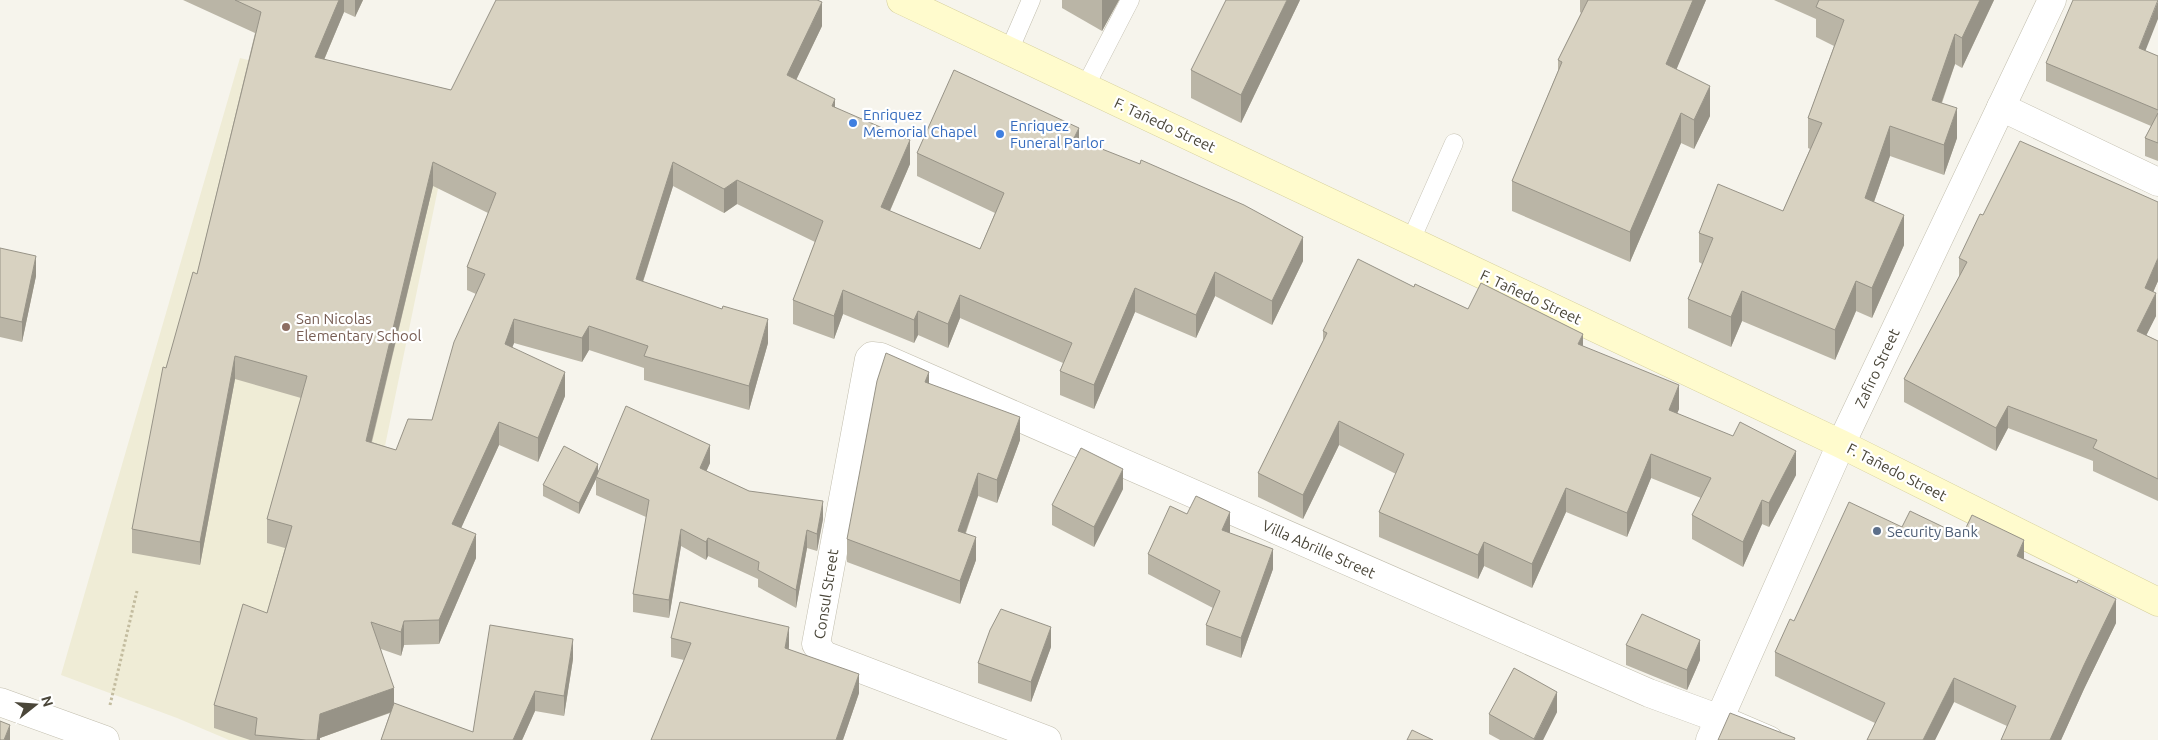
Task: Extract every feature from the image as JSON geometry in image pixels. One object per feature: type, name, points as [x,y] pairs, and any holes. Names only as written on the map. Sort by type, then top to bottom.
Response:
[{"type":"main road","name":"F. Tañedo Street","points":[[901,0],[1841,444],[2158,602]]},
{"type":"street","name":"Zafiro Street","points":[[1715,729],[1841,444],[2052,0]]},
{"type":"street","points":[[2002,107],[2158,182]]},
{"type":"street","name":"Villa Abrille Street","points":[[872,356],[881,357],[1649,693],[1715,729],[1769,740]]},
{"type":"street","name":"Consul Street","points":[[872,356],[816,644],[824,655],[1048,740]]},
{"type":"street","points":[[0,702],[104,740]]},
{"type":"lane","points":[[1009,51],[1031,0]]},
{"type":"lane","points":[[1085,87],[1130,0]]},
{"type":"lane","points":[[1411,240],[1454,143]]},
{"type":"path","points":[[104,740],[137,591]]},
{"type":"shaded area","name":"San Nicolas Elementary School","points":[[240,58],[454,111],[365,543],[252,740],[229,740],[177,718],[61,675]]},
{"type":"building","points":[[235,0],[339,0],[315,57],[451,90],[496,0],[817,0],[822,2],[787,75],[835,99],[832,106],[910,140],[881,207],[980,249],[1004,193],[917,153],[954,70],[1079,128],[1074,138],[1140,164],[1141,160],[1244,205],[1303,237],[1272,301],[1215,272],[1196,315],[1135,288],[1094,385],[1060,371],[1072,343],[960,295],[948,324],[918,311],[914,320],[843,290],[834,316],[793,300],[823,221],[737,180],[724,189],[673,162],[636,279],[722,309],[723,306],[768,319],[749,386],[644,356],[648,346],[589,326],[582,338],[514,319],[505,344],[565,372],[538,438],[499,422],[452,524],[476,534],[439,620],[404,621],[401,632],[371,622],[394,688],[320,714],[317,740],[255,735],[257,718],[214,705],[243,604],[267,613],[292,526],[267,519],[307,376],[235,356],[200,542],[132,529],[163,367],[166,368],[193,272],[197,274],[261,12]],"holes":[[[433,162],[496,193],[467,267],[485,274],[454,342],[432,420],[408,419],[396,450],[366,441]]]},
{"type":"building","points":[[1226,0],[1287,0],[1241,95],[1191,70]]},
{"type":"building","points":[[1588,0],[1693,0],[1666,64],[1710,86],[1694,120],[1681,113],[1630,232],[1512,181],[1562,62],[1558,60]]},
{"type":"building","points":[[1819,0],[1980,0],[1962,38],[1955,34],[1932,100],[1957,108],[1944,145],[1890,126],[1865,198],[1904,215],[1872,288],[1856,281],[1835,330],[1742,291],[1731,317],[1688,299],[1713,238],[1699,233],[1718,184],[1783,211],[1822,123],[1808,118],[1844,20],[1816,7]]},
{"type":"building","points":[[2073,0],[2158,0],[2139,48],[2158,56],[2158,110],[2046,63]]},
{"type":"building","points":[[2158,113],[2158,143],[2145,138]]},
{"type":"building","points":[[2020,141],[2158,202],[2158,258],[2145,288],[2156,293],[2137,331],[2158,341],[2158,479],[2093,448],[2097,440],[2008,406],[1996,428],[1904,379],[1967,262],[1959,258],[1980,214],[1983,215]]},
{"type":"building","points":[[0,248],[36,256],[22,322],[0,317]]},
{"type":"building","points":[[1358,259],[1414,287],[1415,284],[1468,309],[1481,283],[1583,334],[1578,344],[1679,385],[1669,410],[1733,436],[1740,422],[1796,451],[1769,503],[1762,500],[1743,542],[1692,515],[1711,478],[1651,454],[1627,513],[1566,488],[1532,564],[1484,542],[1478,555],[1379,512],[1404,454],[1339,421],[1303,495],[1258,473],[1327,333],[1323,331]]},
{"type":"building","points":[[886,353],[929,372],[925,382],[1020,417],[997,480],[978,473],[958,531],[976,537],[960,581],[847,539],[877,381]]},
{"type":"building","points":[[626,406],[710,445],[700,468],[749,491],[823,501],[817,534],[807,530],[796,590],[758,570],[759,562],[708,538],[706,542],[681,529],[669,600],[633,594],[649,500],[596,477]]},
{"type":"building","points":[[564,446],[598,464],[579,503],[543,485]]},
{"type":"building","points":[[1081,448],[1123,469],[1094,527],[1052,505]]},
{"type":"building","points":[[1196,496],[1230,512],[1222,530],[1273,549],[1241,638],[1206,625],[1220,591],[1148,554],[1170,506],[1187,514]]},
{"type":"building","points":[[1849,502],[1902,527],[1910,511],[1962,536],[1972,515],[2024,540],[2017,556],[2077,583],[2078,580],[2116,599],[2050,740],[2001,740],[2016,706],[1954,678],[1923,740],[1867,740],[1885,703],[1775,652],[1790,619],[1794,621]]},
{"type":"building","points":[[680,602],[789,627],[785,648],[859,674],[836,740],[651,740],[691,643],[671,638]]},
{"type":"building","points":[[1001,609],[1051,627],[1031,682],[978,663],[990,630]]},
{"type":"building","points":[[1642,614],[1700,640],[1687,670],[1626,645]]},
{"type":"building","points":[[490,625],[573,639],[564,696],[535,691],[513,740],[381,740],[394,703],[473,732]]},
{"type":"building","points":[[1514,668],[1557,692],[1534,739],[1489,714]]},
{"type":"building","points":[[1730,713],[1795,738],[1794,740],[1718,740]]},
{"type":"building","points":[[0,721],[10,725],[4,740],[0,740]]},
{"type":"building","points":[[1412,730],[1433,740],[1407,740]]},
{"type":"place","name":"Enriquez Memorial Chapel","points":[[853,123]]},
{"type":"place","name":"Enriquez Funeral Parlor","points":[[1000,134]]},
{"type":"place","name":"San Nicolas Elementary School","points":[[286,327]]},
{"type":"place","name":"Security Bank","points":[[1877,531]]}]
